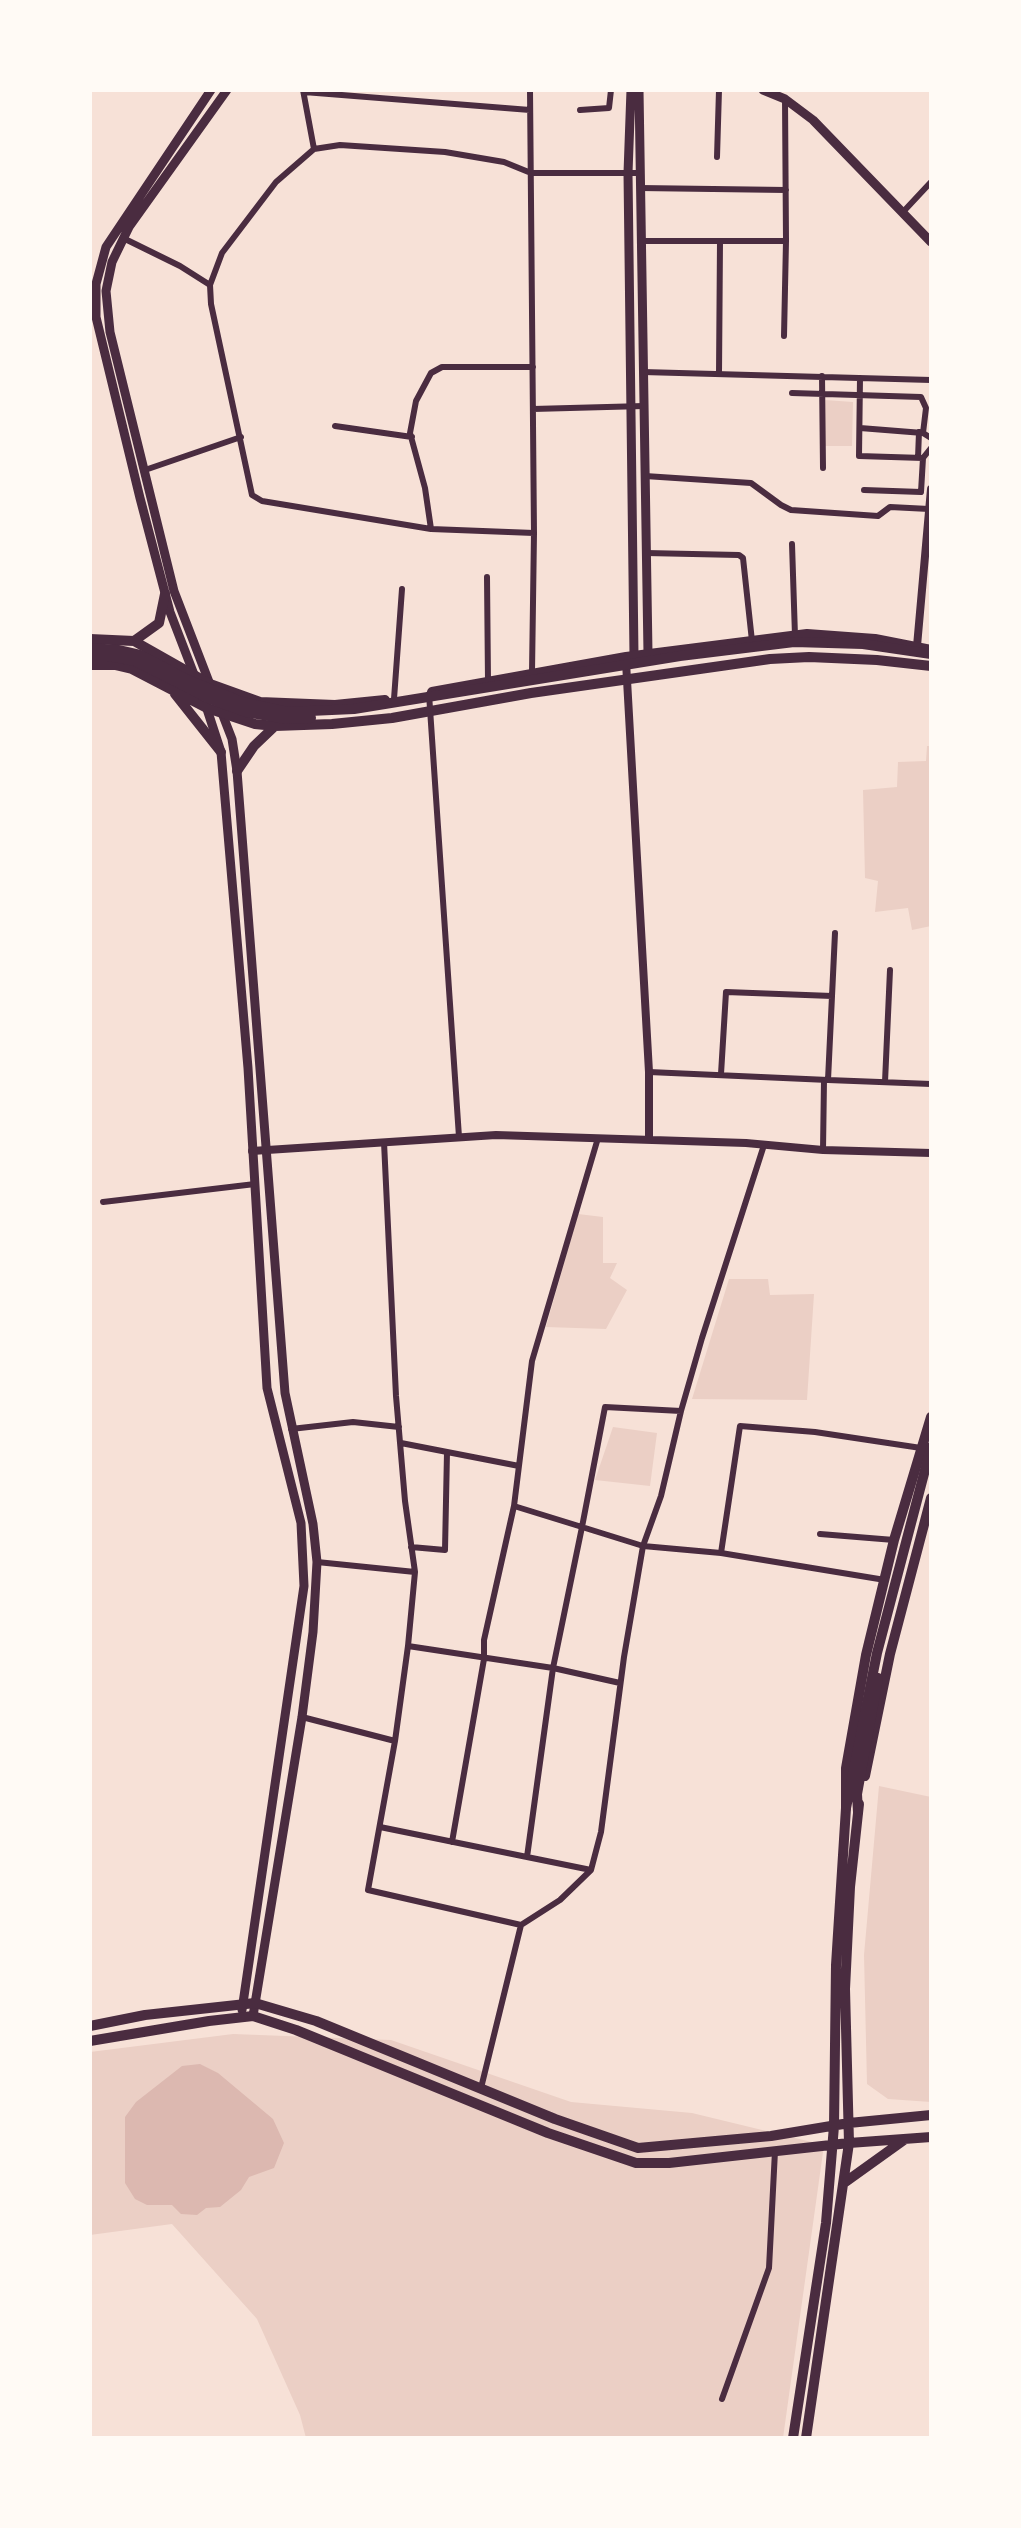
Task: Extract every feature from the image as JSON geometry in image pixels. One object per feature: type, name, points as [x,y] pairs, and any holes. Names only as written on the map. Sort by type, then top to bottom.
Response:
[{"type":"main road","points":[[211,90],[106,247],[93,300],[165,594],[221,752],[242,984],[267,1388],[301,1523],[304,1586],[242,2004],[248,2017]]},
{"type":"main road","points":[[227,90],[123,238],[112,262],[106,291],[110,332],[174,591],[232,739],[285,1393],[313,1524],[317,1562],[313,1632],[302,1717],[255,2003],[248,2017]]},
{"type":"main road","points":[[631,90],[634,173],[640,188],[642,241],[648,653]]},
{"type":"main road","points":[[630,656],[634,173],[639,90]]},
{"type":"main road","points":[[763,90],[785,99],[813,120],[931,242]]},
{"type":"main road","points":[[93,300],[108,305]]},
{"type":"main road","points":[[135,475],[145,470]]},
{"type":"main road","points":[[134,641],[159,623],[165,594]]},
{"type":"main road","points":[[90,639],[134,641],[210,684],[260,702],[335,705],[394,699],[648,653],[807,634],[875,639],[917,646],[931,654]]},
{"type":"main road","points":[[90,648],[140,655],[188,680],[242,702],[287,712],[354,709],[680,656],[794,642],[863,644],[931,654]]},
{"type":"main road","points":[[90,656],[135,661],[222,703],[246,712],[286,719],[352,715],[742,653],[808,648],[931,654]]},
{"type":"main road","points":[[90,665],[132,669],[207,708],[255,724],[275,726],[392,718],[755,661],[809,657],[931,666]]},
{"type":"main road","points":[[171,690],[221,752]]},
{"type":"main road","points":[[237,771],[254,746],[275,726]]},
{"type":"main road","points":[[858,1812],[857,1769],[877,1653],[931,1417]]},
{"type":"main road","points":[[793,2438],[819,2277],[833,2146],[837,1949],[846,1768],[856,1705],[894,1540],[926,1448]]},
{"type":"main road","points":[[846,1808],[931,1467]]},
{"type":"main road","points":[[806,2438],[849,2143],[845,1989],[850,1887],[858,1812],[890,1654],[931,1498]]},
{"type":"main road","points":[[90,2026],[145,2015],[255,2003],[316,2021],[603,2137],[638,2148],[771,2136],[849,2123],[931,2115]]},
{"type":"main road","points":[[90,2041],[248,2017],[296,2030],[548,2133],[636,2163],[669,2163],[931,2137]]},
{"type":"main road","points":[[844,2183],[906,2139]]},
{"type":"street","points":[[530,90],[534,533],[532,672]]},
{"type":"street","points":[[580,110],[609,108],[611,90]]},
{"type":"street","points":[[717,157],[719,90]]},
{"type":"street","points":[[314,149],[304,91],[530,110]]},
{"type":"street","points":[[784,336],[785,99]]},
{"type":"street","points":[[534,533],[431,529],[262,501],[252,495],[211,304],[210,285],[222,253],[276,182],[314,149],[340,145],[445,152],[504,162],[531,173],[634,173]]},
{"type":"street","points":[[903,212],[931,182]]},
{"type":"street","points":[[640,188],[786,190]]},
{"type":"street","points":[[123,238],[180,266],[210,285]]},
{"type":"street","points":[[642,241],[786,241]]},
{"type":"street","points":[[719,374],[720,241]]},
{"type":"street","points":[[431,529],[425,488],[412,437],[416,401],[431,373],[442,367],[533,367]]},
{"type":"street","points":[[643,372],[931,380]]},
{"type":"street","points":[[822,376],[823,468]]},
{"type":"street","points":[[860,378],[859,456],[920,458],[931,448]]},
{"type":"street","points":[[792,393],[921,397],[926,408],[921,432],[921,492],[864,490]]},
{"type":"street","points":[[533,409],[644,406]]},
{"type":"street","points":[[335,426],[412,437]]},
{"type":"street","points":[[860,428],[921,432],[931,438]]},
{"type":"street","points":[[145,470],[241,437]]},
{"type":"street","points":[[645,476],[751,483],[791,510],[878,516],[890,507],[929,509]]},
{"type":"street","points":[[917,646],[931,489]]},
{"type":"street","points":[[792,544],[795,636]]},
{"type":"street","points":[[646,553],[739,555],[743,558],[752,641]]},
{"type":"street","points":[[487,577],[488,681]]},
{"type":"street","points":[[394,699],[402,589]]},
{"type":"street","points":[[630,656],[628,679],[649,1072],[649,1140]]},
{"type":"street","points":[[429,692],[459,1137]]},
{"type":"street","points":[[823,1150],[835,933]]},
{"type":"street","points":[[885,1082],[890,970]]},
{"type":"street","points":[[721,1074],[726,992],[832,996]]},
{"type":"street","points":[[649,1072],[931,1084]]},
{"type":"street","points":[[252,1151],[496,1135],[931,1153]]},
{"type":"street","points":[[452,1842],[484,1659],[484,1640],[514,1506],[532,1361],[598,1138]]},
{"type":"street","points":[[384,1142],[399,1427],[415,1572],[395,1741],[368,1890],[521,1925]]},
{"type":"street","points":[[481,2088],[521,1925],[560,1900],[591,1870],[601,1832],[620,1683],[643,1546],[661,1496],[681,1411],[764,1145]]},
{"type":"street","points":[[103,1202],[255,1184]]},
{"type":"street","points":[[527,1857],[553,1668],[605,1407],[681,1411]]},
{"type":"street","points":[[291,1429],[353,1422],[399,1427]]},
{"type":"street","points":[[721,1553],[740,1426],[815,1432],[926,1448]]},
{"type":"street","points":[[401,1443],[519,1466]]},
{"type":"street","points":[[411,1547],[445,1550],[447,1452]]},
{"type":"street","points":[[514,1506],[643,1546],[721,1553],[885,1580]]},
{"type":"street","points":[[820,1534],[894,1540]]},
{"type":"street","points":[[317,1562],[415,1572]]},
{"type":"street","points":[[408,1646],[553,1668],[620,1683]]},
{"type":"street","points":[[302,1717],[395,1741]]},
{"type":"street","points":[[380,1827],[591,1870]]},
{"type":"street","points":[[722,2399],[769,2268],[775,2151]]},
{"type":"shaded area","points":[[825,400],[853,402],[852,446],[823,446]]},
{"type":"shaded area","points":[[927,746],[931,746],[931,926],[912,930],[908,908],[875,912],[878,881],[865,878],[863,790],[897,787],[898,762],[926,761]]},
{"type":"shaded area","points":[[578,1214],[603,1217],[603,1263],[617,1263],[610,1278],[627,1290],[606,1329],[546,1327]]},
{"type":"shaded area","points":[[729,1279],[768,1279],[770,1295],[814,1294],[807,1400],[692,1399]]},
{"type":"shaded area","points":[[613,1427],[657,1433],[650,1486],[595,1480]]},
{"type":"shaded area","points":[[879,1786],[931,1797],[931,2102],[888,2099],[867,2084],[864,1955]]},
{"type":"shaded area","points":[[233,2034],[391,2040],[571,2102],[692,2113],[824,2145],[783,2438],[306,2438],[300,2415],[257,2319],[172,2224],[90,2235],[90,2052]]},
{"type":"shaded area","points":[[200,2064],[218,2073],[273,2119],[284,2143],[274,2168],[249,2177],[241,2190],[220,2207],[206,2208],[197,2215],[181,2214],[172,2205],[147,2205],[135,2199],[125,2183],[125,2117],[136,2102],[182,2066]]}]
